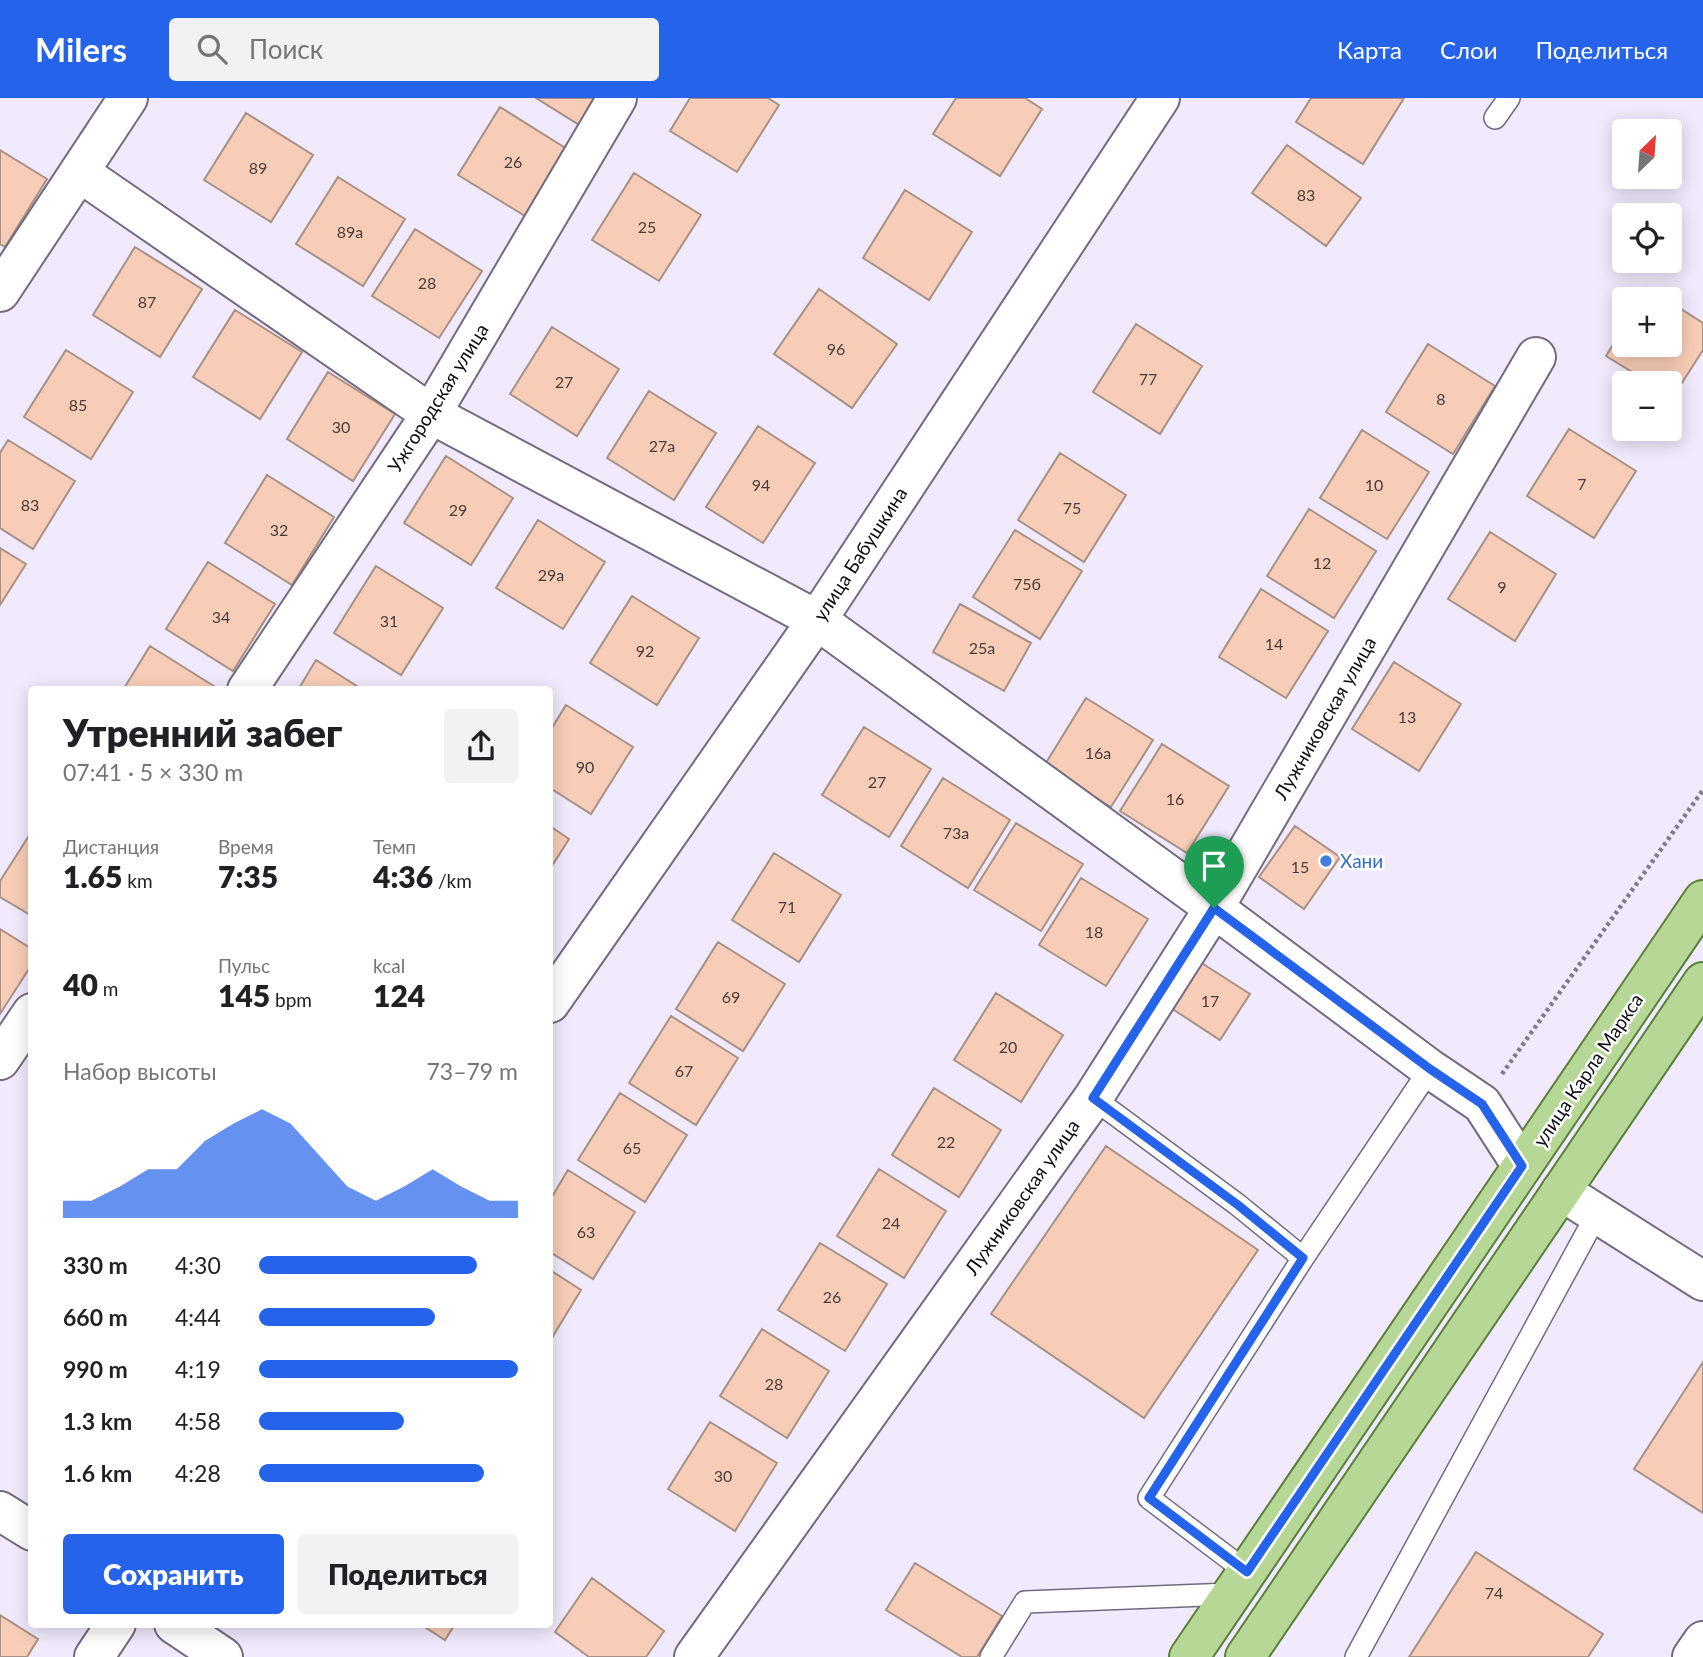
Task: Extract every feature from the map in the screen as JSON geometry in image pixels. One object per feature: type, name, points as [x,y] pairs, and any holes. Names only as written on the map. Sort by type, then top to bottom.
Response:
[{"type":"main road","name":"улица Карла Маркса","points":[[1189,1657],[1703,900]]},
{"type":"main road","points":[[1245,1657],[1703,982]]},
{"type":"street","points":[[0,292],[128,98]]},
{"type":"street","name":"Ужгородская улица","points":[[250,686],[431,414],[617,98]]},
{"type":"street","name":"улица Бабушкина","points":[[553,999],[817,620],[1160,98]]},
{"type":"street","points":[[79,172],[431,414],[817,620],[1214,908],[1430,1069],[1482,1104],[1522,1166]]},
{"type":"street","name":"Лужниковская улица","points":[[695,1657],[1093,1098],[1214,908],[1536,357]]},
{"type":"street","points":[[0,1060],[28,1019]]},
{"type":"street","points":[[1560,1191],[1703,1281]]},
{"type":"street","points":[[0,1511],[28,1528]]},
{"type":"street","points":[[94,1657],[113,1628]]},
{"type":"street","points":[[180,1628],[223,1657]]},
{"type":"street","points":[[1692,1657],[1703,1641]]},
{"type":"lane","points":[[1495,118],[1509,98]]},
{"type":"lane","points":[[1239,1583],[1149,1498],[1303,1258],[1430,1069]]},
{"type":"lane","points":[[1093,1098],[1238,1205],[1303,1258]]},
{"type":"lane","points":[[1356,1657],[1597,1214]]},
{"type":"lane","points":[[991,1657],[1025,1602],[1239,1583]]},
{"type":"path","points":[[1482,1104],[1703,790]]},
{"type":"building","points":[[536,98],[598,98],[581,126]]},
{"type":"building","points":[[690,98],[768,98],[779,105],[737,172],[670,131]]},
{"type":"building","points":[[956,98],[1025,98],[1042,109],[1000,176],[933,134]]},
{"type":"building","points":[[1311,98],[1404,98],[1363,164],[1296,122]]},
{"type":"building","points":[[500,107],[567,149],[525,216],[458,175]]},
{"type":"building","points":[[246,113],[313,155],[271,222],[204,180]]},
{"type":"building","points":[[1287,145],[1361,198],[1326,246],[1252,193]]},
{"type":"building","points":[[0,150],[47,179],[5,247],[0,244]]},
{"type":"building","points":[[634,173],[701,215],[659,281],[592,240]]},
{"type":"building","points":[[338,177],[405,219],[363,286],[296,244]]},
{"type":"building","points":[[905,190],[972,232],[929,300],[863,258]]},
{"type":"building","points":[[415,229],[482,271],[439,338],[372,296]]},
{"type":"building","points":[[135,247],[202,289],[160,357],[93,315]]},
{"type":"building","points":[[819,289],[897,344],[852,408],[774,354]]},
{"type":"building","points":[[235,310],[302,352],[260,419],[193,377]]},
{"type":"building","points":[[1682,310],[1703,323],[1703,350],[1682,383],[1682,371],[1630,371],[1606,356],[1612,346],[1612,357],[1682,357]]},
{"type":"building","points":[[1136,324],[1202,366],[1160,434],[1093,392]]},
{"type":"building","points":[[552,327],[619,369],[577,436],[510,394]]},
{"type":"building","points":[[1428,344],[1495,386],[1453,454],[1386,412]]},
{"type":"building","points":[[66,350],[133,392],[91,459],[24,417]]},
{"type":"building","points":[[328,372],[395,414],[353,481],[287,439]]},
{"type":"building","points":[[649,391],[716,433],[674,500],[607,458]]},
{"type":"building","points":[[758,426],[815,463],[763,543],[706,507]]},
{"type":"building","points":[[1569,429],[1636,471],[1594,538],[1527,496]]},
{"type":"building","points":[[1362,430],[1429,472],[1387,539],[1320,498]]},
{"type":"building","points":[[8,440],[75,481],[33,549],[0,528],[0,453]]},
{"type":"building","points":[[1060,453],[1126,495],[1084,562],[1018,520]]},
{"type":"building","points":[[446,456],[513,498],[471,565],[404,523]]},
{"type":"building","points":[[267,475],[334,517],[292,585],[225,543]]},
{"type":"building","points":[[1309,509],[1376,551],[1334,618],[1267,576]]},
{"type":"building","points":[[538,520],[605,562],[563,629],[496,588]]},
{"type":"building","points":[[1015,530],[1082,571],[1040,639],[973,597]]},
{"type":"building","points":[[1490,532],[1556,574],[1515,641],[1448,599]]},
{"type":"building","points":[[0,548],[26,564],[0,605]]},
{"type":"building","points":[[208,562],[275,604],[233,671],[166,629]]},
{"type":"building","points":[[376,566],[443,608],[401,675],[334,633]]},
{"type":"building","points":[[1261,589],[1328,631],[1286,698],[1219,657]]},
{"type":"building","points":[[632,596],[699,638],[657,705],[590,663]]},
{"type":"building","points":[[960,604],[1031,643],[1004,691],[933,652]]},
{"type":"building","points":[[150,646],[214,686],[125,686]]},
{"type":"building","points":[[316,660],[357,686],[300,686]]},
{"type":"building","points":[[1394,662],[1461,704],[1419,771],[1352,729]]},
{"type":"building","points":[[1086,698],[1153,740],[1111,807],[1044,766]]},
{"type":"building","points":[[566,705],[633,747],[591,814],[553,790],[553,726]]},
{"type":"building","points":[[864,727],[931,769],[889,837],[822,795]]},
{"type":"building","points":[[1162,744],[1229,786],[1187,853],[1120,811]]},
{"type":"building","points":[[943,778],[1010,820],[968,888],[901,846]]},
{"type":"building","points":[[1016,823],[1083,864],[1041,931],[974,890]]},
{"type":"building","points":[[1295,826],[1340,857],[1304,909],[1259,877]]},
{"type":"building","points":[[553,828],[569,839],[553,864]]},
{"type":"building","points":[[28,837],[28,914],[0,897],[0,881]]},
{"type":"building","points":[[774,853],[841,895],[799,962],[732,920]]},
{"type":"building","points":[[1081,878],[1148,919],[1106,986],[1039,945]]},
{"type":"building","points":[[0,929],[28,946],[28,970],[0,1014]]},
{"type":"building","points":[[718,942],[785,984],[743,1051],[676,1009]]},
{"type":"building","points":[[1200,962],[1250,994],[1220,1040],[1171,1008]]},
{"type":"building","points":[[996,993],[1063,1035],[1021,1102],[954,1060]]},
{"type":"building","points":[[671,1016],[738,1058],[696,1125],[629,1083]]},
{"type":"building","points":[[934,1088],[1001,1130],[959,1197],[892,1155]]},
{"type":"building","points":[[620,1093],[687,1135],[645,1202],[578,1160]]},
{"type":"building","points":[[1106,1146],[1258,1250],[1144,1418],[991,1314]]},
{"type":"building","points":[[879,1169],[946,1211],[904,1278],[837,1236]]},
{"type":"building","points":[[568,1170],[635,1212],[593,1279],[553,1254],[553,1195]]},
{"type":"building","points":[[820,1243],[887,1284],[845,1351],[778,1310]]},
{"type":"building","points":[[553,1272],[581,1290],[553,1336]]},
{"type":"building","points":[[762,1329],[829,1371],[787,1438],[720,1396]]},
{"type":"building","points":[[1703,1362],[1703,1513],[1634,1469]]},
{"type":"building","points":[[710,1422],[777,1463],[735,1531],[668,1489]]},
{"type":"building","points":[[1476,1552],[1603,1634],[1588,1657],[1409,1657]]},
{"type":"building","points":[[915,1563],[1002,1616],[977,1657],[962,1657],[886,1610]]},
{"type":"building","points":[[592,1578],[664,1631],[646,1657],[589,1657],[555,1632]]},
{"type":"building","points":[[0,1615],[38,1639],[27,1657],[0,1657]]},
{"type":"building","points":[[426,1628],[452,1628],[445,1640]]},
{"type":"place","name":"Хани","points":[[1326,861]]},
{"type":"route","points":[[1214,908],[1430,1069],[1482,1104],[1522,1166],[1247,1572],[1149,1498],[1303,1258],[1238,1205],[1093,1098],[1214,908]]}]
